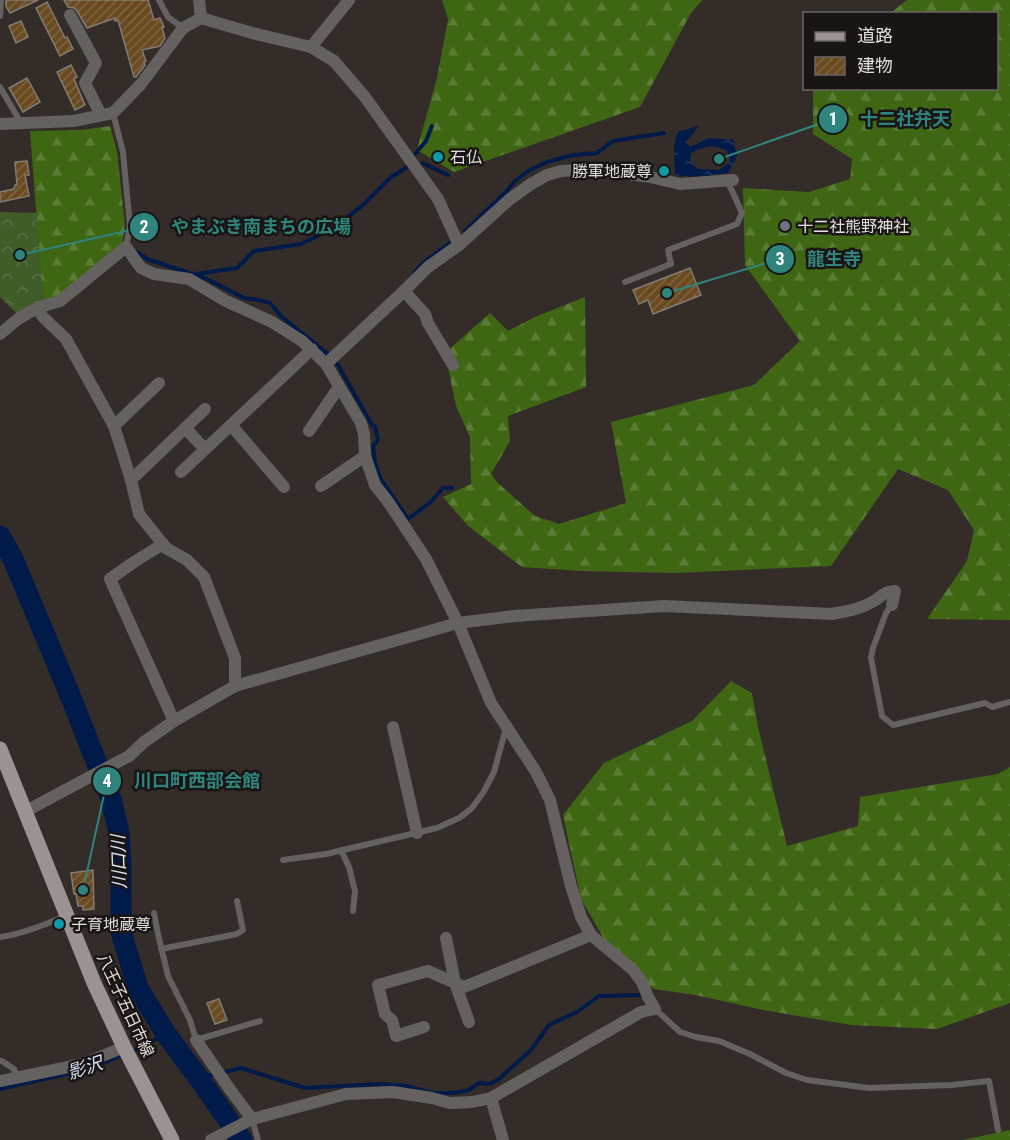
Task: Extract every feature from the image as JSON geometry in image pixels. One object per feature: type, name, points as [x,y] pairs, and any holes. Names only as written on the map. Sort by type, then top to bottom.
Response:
[{"type":"main road","name":"八王子五日市線","points":[[0,748],[94,982],[127,1053],[172,1140]]},
{"type":"street","points":[[199,0],[201,18]]},
{"type":"street","points":[[311,47],[349,0]]},
{"type":"street","points":[[70,15],[96,63],[85,83],[107,114]]},
{"type":"street","points":[[0,124],[73,121],[107,114],[141,84],[183,28],[201,18],[311,47],[334,61],[365,97],[438,198],[459,244]]},
{"type":"street","points":[[326,364],[428,267],[459,244],[510,199],[547,175],[561,171],[613,172],[680,184],[730,181]]},
{"type":"street","points":[[0,334],[18,319],[60,301],[126,247],[141,268],[154,274],[189,279],[226,301],[272,322],[312,349],[326,364],[361,423],[365,456],[375,485],[426,559],[458,623],[491,704],[536,772],[550,800],[581,917],[591,935],[633,970],[642,982],[655,1009],[641,1012],[491,1098],[450,1103],[393,1092],[346,1094],[248,1120],[215,1138]]},
{"type":"street","points":[[404,291],[425,314],[453,365]]},
{"type":"street","points":[[37,309],[66,339],[114,426],[139,514],[166,548],[187,560],[204,577],[235,658],[235,686]]},
{"type":"street","points":[[181,472],[312,349]]},
{"type":"street","points":[[114,426],[159,383]]},
{"type":"street","points":[[309,431],[339,387]]},
{"type":"street","points":[[131,480],[205,409]]},
{"type":"street","points":[[231,425],[284,487]]},
{"type":"street","points":[[185,428],[205,449]]},
{"type":"street","points":[[321,486],[365,456]]},
{"type":"street","points":[[163,544],[110,579],[174,722]]},
{"type":"street","points":[[26,811],[129,756],[144,742],[174,722],[235,686],[458,623],[513,616],[664,606],[832,614],[855,610],[875,601],[885,592],[895,591],[892,605]]},
{"type":"street","points":[[393,728],[417,832]]},
{"type":"street","points":[[424,1027],[396,1036],[392,1020],[385,1014],[378,985],[428,971],[464,987],[591,935]]},
{"type":"street","points":[[446,938],[455,982],[469,1023]]},
{"type":"street","points":[[196,1040],[248,1120]]},
{"type":"street","points":[[0,1081],[127,1053]]},
{"type":"street","points":[[491,1098],[503,1140]]},
{"type":"lane","points":[[0,16],[1,0]]},
{"type":"lane","points":[[159,0],[168,17],[183,28]]},
{"type":"lane","points":[[0,87],[21,123]]},
{"type":"lane","points":[[107,114],[123,152],[130,226],[126,247]]},
{"type":"lane","points":[[625,282],[671,264],[668,250],[737,224],[742,213],[730,181]]},
{"type":"lane","points":[[892,605],[886,613],[871,658],[882,716],[893,725],[985,704],[992,707],[1010,702]]},
{"type":"lane","points":[[283,860],[326,854],[444,825],[459,818],[471,809],[494,772],[506,728]]},
{"type":"lane","points":[[341,850],[349,867],[355,891],[353,911]]},
{"type":"lane","points":[[161,949],[237,934],[243,930],[237,902]]},
{"type":"lane","points":[[154,913],[168,976],[190,1020],[196,1040],[260,1021]]},
{"type":"lane","points":[[0,937],[26,931],[67,916]]},
{"type":"lane","points":[[655,1009],[680,1032],[719,1041],[786,1073],[807,1080],[869,1088],[989,1081],[998,1130]]},
{"type":"lane","points":[[0,1062],[14,1069],[17,1077]]},
{"type":"lane","points":[[248,1120],[258,1140]]},
{"type":"green space","points":[[442,0],[702,0],[691,13],[640,107],[454,172],[417,150],[437,78],[448,19]]},
{"type":"green space","points":[[907,0],[1010,0],[1010,620],[927,619],[967,561],[974,530],[948,490],[898,469],[831,566],[676,573],[522,567],[468,526],[443,497],[471,484],[470,437],[456,406],[445,353],[490,313],[508,331],[535,317],[585,297],[586,387],[508,416],[510,441],[491,474],[535,516],[559,524],[626,503],[611,422],[754,385],[800,341],[745,265],[743,188],[809,192],[850,179],[852,159],[813,134],[813,90],[998,90],[998,12],[890,12]]},
{"type":"green space","points":[[110,126],[117,151],[125,226],[121,249],[57,300],[43,301],[30,131],[82,130]]},
{"type":"green space","points":[[0,212],[37,213],[43,301],[33,303],[17,314],[0,297]]},
{"type":"green space","points":[[731,681],[752,693],[787,846],[858,826],[860,797],[998,774],[1010,767],[1010,1003],[937,1029],[851,1025],[654,989],[617,961],[581,899],[563,815],[604,763],[692,721]]},
{"type":"green space","points":[[1010,1130],[1010,1140],[963,1140]]},
{"type":"water","points":[[699,126],[686,142],[690,147],[709,138],[733,140],[737,156],[728,173],[696,177],[675,175],[674,147],[677,132]],"holes":[[[712,146],[726,150],[730,158],[729,163],[718,170],[698,169],[690,162],[691,153],[699,149]]]},
{"type":"building","points":[[6,0],[38,0],[10,13]]},
{"type":"building","points":[[64,0],[148,0],[154,20],[160,18],[165,38],[160,46],[142,50],[145,65],[134,77],[118,20],[115,21],[115,18],[87,28],[77,11],[68,7]]},
{"type":"building","points":[[47,2],[73,49],[60,56],[36,8]]},
{"type":"building","points":[[21,21],[28,37],[16,43],[9,26]]},
{"type":"building","points":[[71,65],[85,105],[75,110],[57,72]]},
{"type":"building","points":[[27,78],[40,102],[23,112],[9,88]]},
{"type":"building","points":[[27,161],[29,175],[25,175],[29,196],[0,202],[0,192],[14,189],[17,185],[15,162]]},
{"type":"building","points":[[690,268],[701,295],[653,314],[648,300],[639,304],[633,290]]},
{"type":"building","points":[[93,870],[94,909],[83,910],[83,906],[78,906],[76,894],[74,894],[71,873]]},
{"type":"building","points":[[219,999],[227,1020],[215,1024],[207,1003]]},
{"type":"waterway","points":[[415,154],[426,141],[432,126]]},
{"type":"waterway","points":[[465,231],[528,171],[547,162],[573,155],[597,153],[613,141],[664,133]]},
{"type":"waterway","points":[[422,163],[448,175]]},
{"type":"waterway","points":[[196,274],[237,268],[254,251],[301,244],[336,227],[390,178],[407,167]]},
{"type":"waterway","points":[[414,273],[424,262],[450,243]]},
{"type":"waterway","points":[[137,252],[147,259],[207,279],[244,298],[270,303],[282,317],[328,354],[338,365],[372,425],[375,426],[378,440],[373,446],[380,478],[408,519],[431,502],[443,488],[452,488]]},
{"type":"waterway","name":"川口川","points":[[0,536],[13,559],[111,799],[119,832],[121,932],[138,988],[166,1034],[242,1140]]},
{"type":"waterway","points":[[225,1072],[241,1068],[305,1088],[380,1084],[406,1086],[432,1093],[453,1093],[469,1090],[479,1083],[490,1084],[499,1079],[531,1050],[549,1025],[577,1012],[599,996],[641,995]]},
{"type":"waterway","name":"影沢","points":[[130,1053],[166,1034]]},
{"type":"waterway","name":"影沢","points":[[0,1089],[89,1069],[123,1055]]},
{"type":"waterway","points":[[197,1075],[213,1075]]},
{"type":"place","name":"石仏","points":[[438,157]]},
{"type":"place","name":"十二社弁天","points":[[719,159]]},
{"type":"place","name":"勝軍地蔵尊","points":[[664,171]]},
{"type":"place","name":"十二社熊野神社","points":[[785,226]]},
{"type":"place","name":"やまぶき南まちの広場","points":[[20,255]]},
{"type":"place","name":"龍生寺","points":[[667,293]]},
{"type":"place","name":"川口町西部会館","points":[[83,890]]},
{"type":"place","name":"子育地蔵尊","points":[[59,924]]}]
